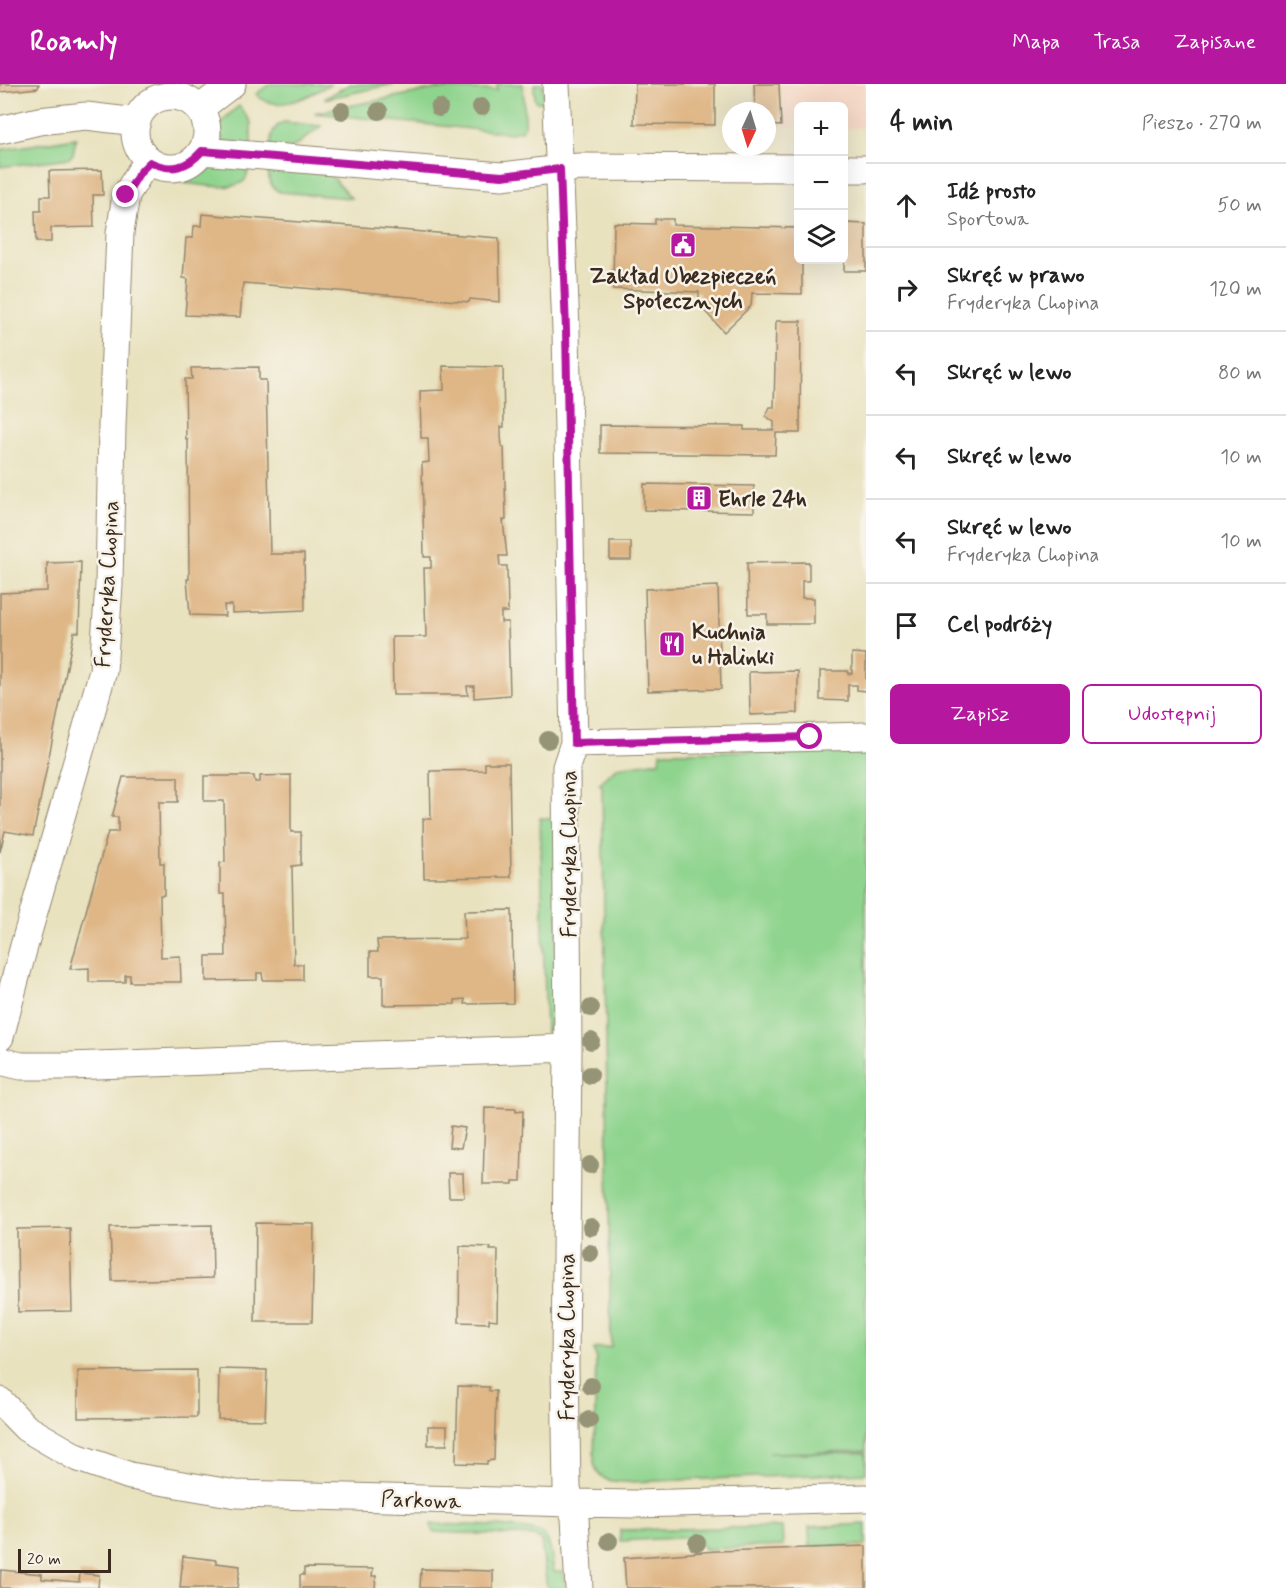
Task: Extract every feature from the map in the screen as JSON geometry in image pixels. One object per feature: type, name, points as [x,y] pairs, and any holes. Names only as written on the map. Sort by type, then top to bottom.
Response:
[{"type":"street","points":[[199,109],[232,84]]},
{"type":"street","name":"Fryderyka Chopina","points":[[556,84],[566,330],[574,743],[566,767],[567,1489],[575,1518],[579,1588]]},
{"type":"street","points":[[180,97],[199,109],[205,119],[207,129],[202,151],[195,160],[185,166],[161,167],[150,162],[142,154],[137,144],[136,122],[141,112],[149,104],[159,98],[180,97]]},
{"type":"street","points":[[0,130],[39,121],[86,116],[136,122]]},
{"type":"street","points":[[202,151],[502,176],[579,167],[794,168]]},
{"type":"street","name":"Fryderyka Chopina","points":[[0,1037],[24,945],[103,671],[110,585],[112,426],[120,232],[126,195],[140,172],[150,162]]},
{"type":"street","points":[[848,169],[866,169]]},
{"type":"street","points":[[574,743],[866,736]]},
{"type":"street","points":[[0,1061],[21,1066],[69,1066],[568,1048]]},
{"type":"street","name":"Parkowa","points":[[0,1401],[26,1428],[76,1457],[130,1476],[236,1494],[635,1504],[866,1498]]},
{"type":"shaded area","points":[[781,84],[866,84],[866,128],[848,128],[848,102],[794,102],[794,127],[784,127]]},
{"type":"green space","points":[[270,84],[330,84],[303,98],[273,103],[256,94]]},
{"type":"green space","points":[[350,84],[394,84],[324,99]]},
{"type":"green space","points":[[497,84],[523,84],[525,122],[523,130],[511,133],[314,113],[435,89],[497,90]]},
{"type":"green space","points":[[534,84],[543,84],[544,102],[537,102],[535,99]]},
{"type":"green space","points":[[239,106],[251,122],[251,148],[224,142],[221,136],[222,122]]},
{"type":"green space","points":[[284,122],[321,126],[294,147],[270,149],[272,133]]},
{"type":"green space","points":[[76,138],[73,154],[69,158],[0,167],[0,150]]},
{"type":"green space","points":[[218,165],[248,166],[247,176],[243,182],[228,186],[183,183]]},
{"type":"green space","points":[[268,167],[330,174],[351,198],[280,192],[273,188],[270,182]]},
{"type":"green space","points":[[866,750],[866,1451],[769,1453],[866,1453],[866,1473],[628,1482],[607,1480],[600,1475],[594,1464],[596,1357],[594,1349],[611,1347],[602,785],[599,784],[617,767],[660,761],[661,752]]},
{"type":"green space","points":[[540,818],[550,819],[561,831],[555,1023],[546,1032]]},
{"type":"green space","points":[[431,1524],[509,1527],[537,1531],[544,1535],[548,1543],[554,1572],[563,1572],[565,1588],[547,1588],[541,1541],[534,1536],[433,1532]]},
{"type":"green space","points":[[866,1524],[866,1545],[810,1546],[809,1527]]},
{"type":"green space","points":[[782,1527],[783,1546],[704,1549],[697,1537],[620,1541],[620,1530]]},
{"type":"building","points":[[0,84],[39,84],[38,88],[0,92]]},
{"type":"building","points":[[635,84],[715,84],[715,125],[634,124]]},
{"type":"building","points":[[754,84],[779,84],[781,126],[776,126],[776,102],[755,102]]},
{"type":"building","points":[[102,170],[103,195],[93,195],[94,227],[51,228],[51,242],[36,242],[35,211],[41,211],[41,196],[50,196],[49,171]]},
{"type":"building","points":[[202,214],[499,238],[500,302],[470,299],[469,302],[243,283],[240,317],[185,315],[188,279],[183,278],[186,238],[193,238],[194,226],[201,226]]},
{"type":"building","points":[[655,219],[673,219],[673,225],[794,228],[794,264],[802,264],[802,294],[752,293],[751,306],[724,332],[699,305],[699,292],[613,289],[614,223],[655,224]]},
{"type":"building","points":[[848,223],[866,224],[866,271],[844,271],[844,264],[848,264]]},
{"type":"building","points":[[776,321],[801,321],[800,433],[776,433],[775,455],[600,453],[600,425],[744,426],[744,430],[774,430],[774,422],[766,416],[770,407],[774,407]]},
{"type":"building","points":[[443,366],[503,367],[504,427],[501,427],[501,436],[502,447],[504,447],[506,520],[503,520],[507,556],[499,556],[500,566],[507,566],[508,612],[501,612],[501,622],[508,622],[510,695],[474,698],[474,686],[467,686],[468,695],[393,695],[392,637],[426,637],[424,568],[431,568],[431,557],[424,557],[422,463],[429,462],[428,438],[421,438],[420,391],[444,390]]},
{"type":"building","points":[[259,367],[259,380],[266,380],[270,554],[304,554],[305,610],[232,613],[232,605],[224,605],[225,616],[190,615],[187,579],[189,579],[188,440],[186,440],[185,379],[192,379],[191,368]]},
{"type":"building","name":"Ehrle 24h","points":[[644,484],[754,486],[754,512],[644,510]]},
{"type":"building","points":[[610,542],[631,542],[631,560],[610,560]]},
{"type":"building","points":[[81,562],[79,632],[74,632],[33,836],[5,831],[0,852],[0,593],[47,591],[47,563]]},
{"type":"building","points":[[809,562],[809,581],[802,581],[802,598],[814,598],[814,624],[767,624],[767,614],[748,614],[747,563]]},
{"type":"building","points":[[718,586],[721,689],[648,691],[645,589]]},
{"type":"building","points":[[852,653],[866,654],[866,691],[857,690],[857,685],[848,685],[848,701],[820,700],[820,671],[852,673]]},
{"type":"building","points":[[798,671],[798,713],[750,715],[749,672]]},
{"type":"building","points":[[485,763],[509,763],[511,877],[424,878],[423,819],[431,819],[430,771],[485,770]]},
{"type":"building","points":[[291,775],[291,832],[301,832],[301,865],[292,866],[294,964],[303,964],[303,980],[263,980],[262,973],[257,973],[257,980],[206,981],[206,956],[226,956],[225,894],[220,894],[220,863],[225,862],[224,801],[204,801],[204,776],[254,776],[255,782],[260,782],[260,776]]},
{"type":"building","points":[[123,777],[178,777],[178,802],[159,802],[160,863],[164,863],[164,895],[160,895],[161,957],[180,956],[181,982],[130,982],[130,975],[125,975],[125,982],[89,982],[89,968],[70,969],[108,832],[118,832],[118,817],[112,817]]},
{"type":"building","points":[[512,910],[513,1003],[465,1004],[465,999],[455,1000],[455,1004],[383,1005],[383,976],[370,976],[370,952],[378,952],[377,940],[465,939],[464,911]]},
{"type":"building","points":[[485,1108],[523,1111],[521,1181],[513,1181],[513,1184],[483,1184]]},
{"type":"building","points":[[451,1126],[465,1128],[461,1148],[449,1147]]},
{"type":"building","points":[[448,1173],[463,1173],[464,1197],[449,1197]]},
{"type":"building","points":[[256,1223],[314,1224],[312,1322],[255,1322]]},
{"type":"building","points":[[212,1225],[213,1278],[112,1281],[110,1227]]},
{"type":"building","points":[[70,1228],[72,1311],[18,1312],[17,1229]]},
{"type":"building","points":[[460,1246],[491,1247],[490,1250],[498,1250],[497,1320],[489,1319],[489,1323],[459,1322]]},
{"type":"building","points":[[219,1369],[267,1370],[265,1420],[218,1419]]},
{"type":"building","points":[[197,1370],[197,1417],[78,1418],[78,1371]]},
{"type":"building","points":[[458,1386],[489,1387],[489,1391],[496,1391],[494,1460],[487,1461],[487,1464],[456,1463]]},
{"type":"building","points":[[428,1426],[447,1426],[447,1445],[428,1445]]},
{"type":"building","points":[[866,1546],[866,1588],[626,1588],[624,1558],[717,1551]]},
{"type":"building","points":[[183,1556],[240,1566],[237,1588],[180,1588]]},
{"type":"building","points":[[304,1568],[373,1569],[372,1576],[376,1576],[375,1588],[300,1588],[300,1575],[304,1575]]},
{"type":"building","points":[[421,1569],[493,1571],[493,1588],[420,1588]]},
{"type":"building","points":[[1,1570],[42,1574],[42,1579],[79,1582],[80,1573],[99,1575],[98,1588],[0,1588]]},
{"type":"place","name":"Zakład Ubezpieczeń Społecznych","points":[[683,245]]},
{"type":"place","name":"Ehrle 24h","points":[[699,498]]},
{"type":"place","name":"Kuchnia u Halinki","points":[[672,644]]},
{"type":"route","points":[[126,195],[140,172],[150,162],[161,167],[185,166],[195,160],[202,151],[502,176],[518,176],[560,169],[566,330],[574,743],[810,737]]}]
